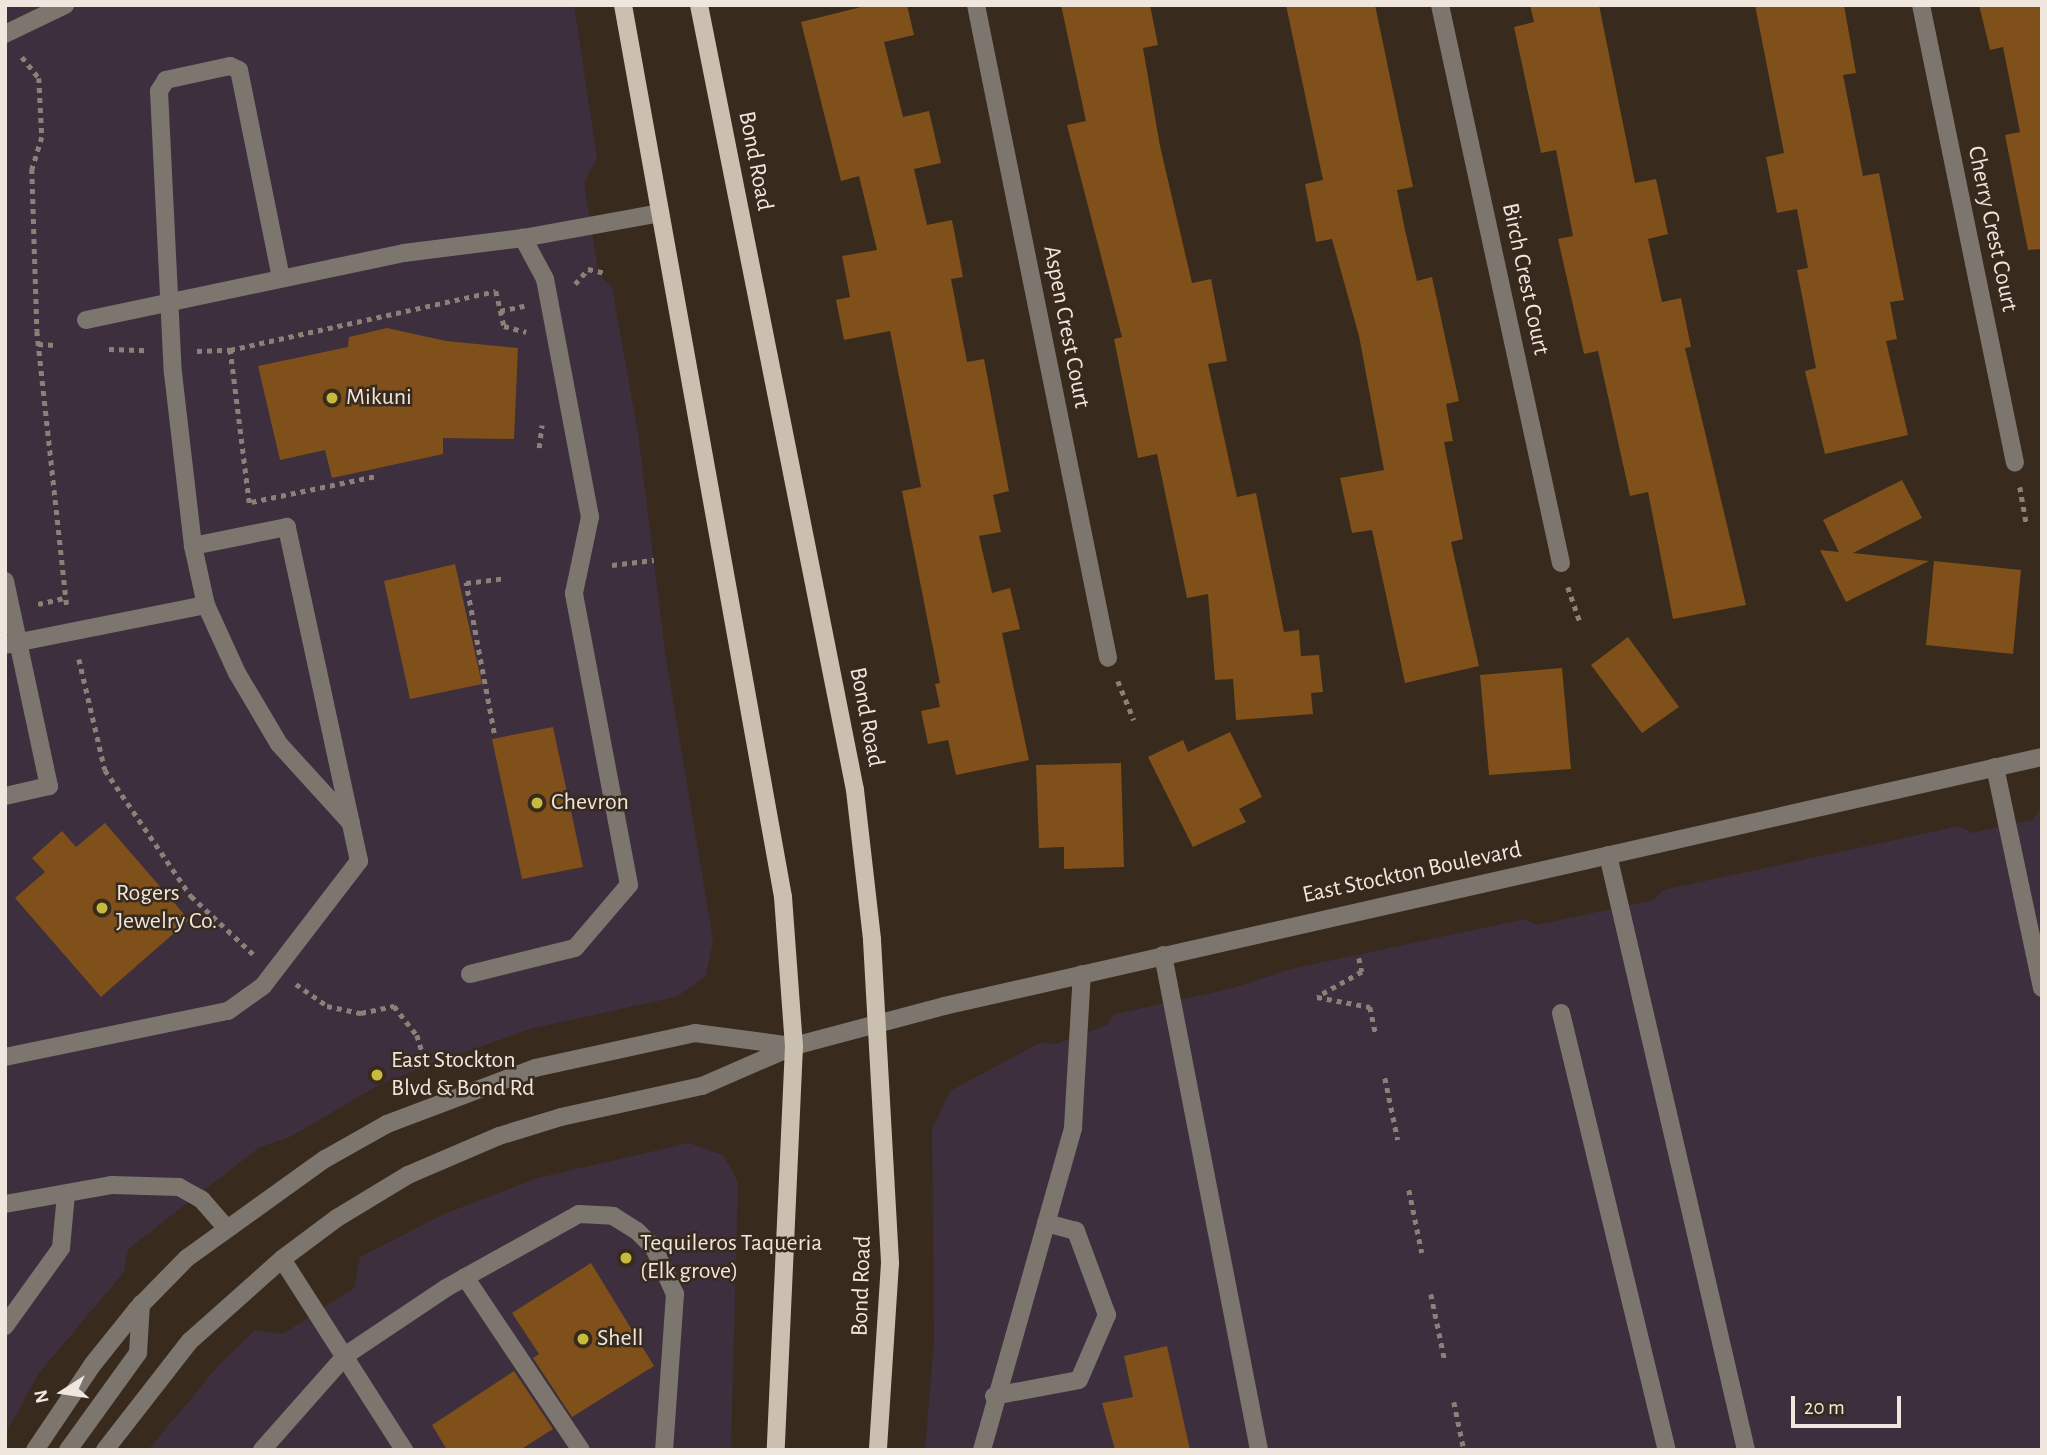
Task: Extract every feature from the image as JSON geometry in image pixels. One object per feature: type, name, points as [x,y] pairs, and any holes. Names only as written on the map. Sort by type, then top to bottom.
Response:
[{"type":"main road","points":[[623,5],[765,779],[783,897],[794,1045],[776,1450]]},
{"type":"main road","name":"Bond Road","points":[[699,5],[856,790],[878,1026],[890,1263],[878,1450]]},
{"type":"street","points":[[5,34],[65,5]]},
{"type":"street","name":"Aspen Crest Court","points":[[976,5],[1108,657]]},
{"type":"street","name":"Birch Crest Court","points":[[1440,5],[1561,563]]},
{"type":"street","name":"Cherry Crest Court","points":[[1921,5],[2015,462]]},
{"type":"street","points":[[281,278],[239,70],[230,66],[166,80],[159,91],[173,373],[193,546],[206,605],[237,673],[279,744],[351,822]]},
{"type":"street","points":[[86,320],[404,253],[523,238],[660,213]]},
{"type":"street","points":[[470,974],[575,948],[629,885],[573,593],[590,517],[545,279],[523,238]]},
{"type":"street","points":[[5,1056],[228,1011],[263,986],[359,861],[287,527],[193,546]]},
{"type":"street","points":[[5,581],[12,643],[49,786],[5,796]]},
{"type":"street","points":[[12,643],[206,605]]},
{"type":"street","name":"East Stockton Boulevard","points":[[105,1450],[190,1341],[282,1259],[349,1211],[446,1157],[561,1117],[702,1086],[794,1045],[1163,955],[2042,757]]},
{"type":"street","points":[[1995,767],[2042,988]]},
{"type":"street","points":[[1608,855],[1746,1450]]},
{"type":"street","points":[[1163,955],[1259,1450]]},
{"type":"street","points":[[982,1450],[994,1396],[1073,1128],[1082,974]]},
{"type":"street","points":[[1561,1013],[1667,1450]]},
{"type":"street","name":"East Stockton Boulevard","points":[[35,1450],[93,1364],[141,1304],[187,1258],[325,1159],[387,1124],[499,1079],[695,1033],[794,1045]]},
{"type":"street","points":[[5,1204],[112,1185],[179,1187],[202,1200],[226,1228]]},
{"type":"street","points":[[5,1326],[61,1248],[66,1194]]},
{"type":"street","points":[[262,1450],[346,1355],[465,1278],[579,1214],[613,1216],[637,1231],[654,1248],[675,1294],[664,1450]]},
{"type":"street","points":[[994,1396],[1079,1380],[1107,1315],[1076,1231],[1046,1223]]},
{"type":"street","points":[[282,1259],[346,1355],[404,1450]]},
{"type":"street","points":[[465,1278],[581,1450]]},
{"type":"street","points":[[68,1450],[138,1353],[141,1304]]},
{"type":"path","points":[[18,51],[39,78],[42,137],[32,169],[38,344],[68,610]]},
{"type":"path","points":[[575,296],[575,281],[589,269],[606,273]]},
{"type":"path","points":[[193,351],[230,350],[496,291],[504,326],[522,328],[531,337]]},
{"type":"path","points":[[500,311],[528,306]]},
{"type":"path","points":[[38,344],[55,345]]},
{"type":"path","points":[[109,349],[150,350]]},
{"type":"path","points":[[230,350],[249,503],[374,477]]},
{"type":"path","points":[[539,448],[544,415]]},
{"type":"path","points":[[2015,462],[2027,525]]},
{"type":"path","points":[[612,565],[654,560]]},
{"type":"path","points":[[1561,563],[1580,622]]},
{"type":"path","points":[[494,733],[466,583],[504,578]]},
{"type":"path","points":[[30,606],[65,598]]},
{"type":"path","points":[[1108,657],[1134,720]]},
{"type":"path","points":[[79,659],[105,770],[191,896],[275,970],[327,1006],[361,1013],[394,1006],[417,1035],[428,1071]]},
{"type":"path","points":[[1359,958],[1362,972],[1317,997],[1370,1007],[1376,1035]]},
{"type":"path","points":[[1385,1077],[1398,1140]]},
{"type":"path","points":[[1409,1190],[1422,1253]]},
{"type":"path","points":[[1431,1294],[1445,1361]]},
{"type":"path","points":[[1454,1402],[1464,1450]]},
{"type":"shaded area","points":[[5,5],[574,5],[597,158],[584,183],[599,275],[612,287],[638,433],[666,659],[713,940],[706,976],[676,997],[530,1029],[419,1069],[377,1086],[290,1137],[260,1147],[128,1249],[124,1272],[39,1373],[5,1435]]},
{"type":"shaded area","points":[[2042,808],[2042,1450],[925,1450],[934,1342],[932,1129],[950,1091],[1041,1042],[1056,1044],[1107,1025],[1115,1014],[1229,989],[1291,969],[1525,919],[1536,925],[1654,900],[1663,890],[1959,826],[1972,833],[2032,820]]},
{"type":"shaded area","points":[[689,1143],[723,1155],[738,1181],[731,1450],[148,1450],[219,1365],[255,1330],[283,1334],[354,1288],[360,1257],[444,1214],[537,1178]]},
{"type":"building","points":[[869,5],[907,5],[914,35],[884,42],[903,117],[929,111],[941,163],[914,169],[927,225],[952,220],[963,277],[951,279],[967,362],[984,359],[1009,491],[993,495],[1001,532],[979,536],[992,593],[1010,588],[1020,629],[1002,633],[1029,760],[956,775],[948,740],[928,744],[921,711],[940,707],[935,684],[940,683],[902,491],[921,487],[890,331],[844,340],[836,300],[850,297],[842,256],[877,250],[859,176],[841,181],[801,22]]},
{"type":"building","points":[[1061,5],[1150,5],[1158,45],[1143,48],[1160,146],[1192,283],[1211,279],[1227,361],[1208,364],[1237,497],[1256,493],[1284,632],[1299,630],[1301,656],[1319,655],[1323,692],[1311,693],[1313,714],[1236,720],[1233,679],[1215,680],[1208,594],[1187,598],[1157,454],[1138,458],[1114,339],[1122,337],[1067,125],[1086,121]]},
{"type":"building","points":[[1286,5],[1375,5],[1413,187],[1397,190],[1405,230],[1417,281],[1432,277],[1459,401],[1446,404],[1453,441],[1444,442],[1463,539],[1451,542],[1479,666],[1405,683],[1372,530],[1352,533],[1340,478],[1384,470],[1359,336],[1332,239],[1316,242],[1305,184],[1323,180]]},
{"type":"building","points":[[1530,5],[1599,5],[1635,183],[1656,179],[1668,234],[1648,239],[1662,302],[1681,298],[1691,347],[1685,348],[1746,605],[1673,619],[1648,492],[1630,496],[1598,351],[1584,354],[1558,239],[1573,236],[1556,150],[1541,153],[1514,27],[1534,22]]},
{"type":"building","points":[[1755,5],[1844,5],[1856,73],[1843,75],[1863,176],[1879,173],[1904,300],[1890,302],[1897,339],[1886,341],[1908,435],[1825,454],[1805,371],[1816,368],[1797,270],[1808,268],[1797,209],[1777,213],[1766,157],[1784,153]]},
{"type":"building","points":[[1979,5],[2042,5],[2042,249],[2028,250],[2005,135],[2020,132],[2003,47],[1990,50]]},
{"type":"building","points":[[387,328],[446,341],[518,348],[514,439],[443,438],[443,454],[332,478],[325,450],[280,460],[258,366],[348,347],[349,337]]},
{"type":"building","points":[[1902,480],[1922,518],[1853,553],[1929,561],[1846,602],[1820,550],[1839,552],[1823,520]]},
{"type":"building","points":[[1934,561],[2021,570],[2013,654],[1926,645]]},
{"type":"building","points":[[455,564],[482,684],[410,699],[384,581]]},
{"type":"building","points":[[1628,637],[1679,707],[1642,733],[1591,665]]},
{"type":"building","points":[[1562,668],[1571,769],[1489,775],[1480,675]]},
{"type":"building","name":"Chevron","points":[[553,727],[583,867],[522,879],[492,739]]},
{"type":"building","points":[[1230,732],[1262,797],[1239,809],[1246,822],[1193,847],[1148,757],[1183,740],[1188,752]]},
{"type":"building","points":[[1121,763],[1124,867],[1064,869],[1064,847],[1039,848],[1036,765]]},
{"type":"building","points":[[105,823],[189,920],[101,997],[15,898],[45,872],[32,858],[62,831],[76,847]]},
{"type":"building","name":"Shell","points":[[591,1263],[654,1366],[572,1417],[533,1358],[539,1354],[512,1313]]},
{"type":"building","points":[[1167,1346],[1190,1450],[1115,1450],[1102,1403],[1133,1397],[1124,1356]]},
{"type":"building","points":[[514,1371],[553,1429],[520,1450],[447,1450],[432,1425]]},
{"type":"place","name":"Mikuni","points":[[332,398]]},
{"type":"place","name":"Chevron","points":[[537,803]]},
{"type":"place","name":"Rogers Jewelry Co.","points":[[102,908]]},
{"type":"place","name":"East Stockton Blvd & Bond Rd","points":[[377,1075]]},
{"type":"place","name":"Tequileros Taqueria (Elk grove)","points":[[626,1258]]},
{"type":"place","name":"Shell","points":[[583,1339]]}]
